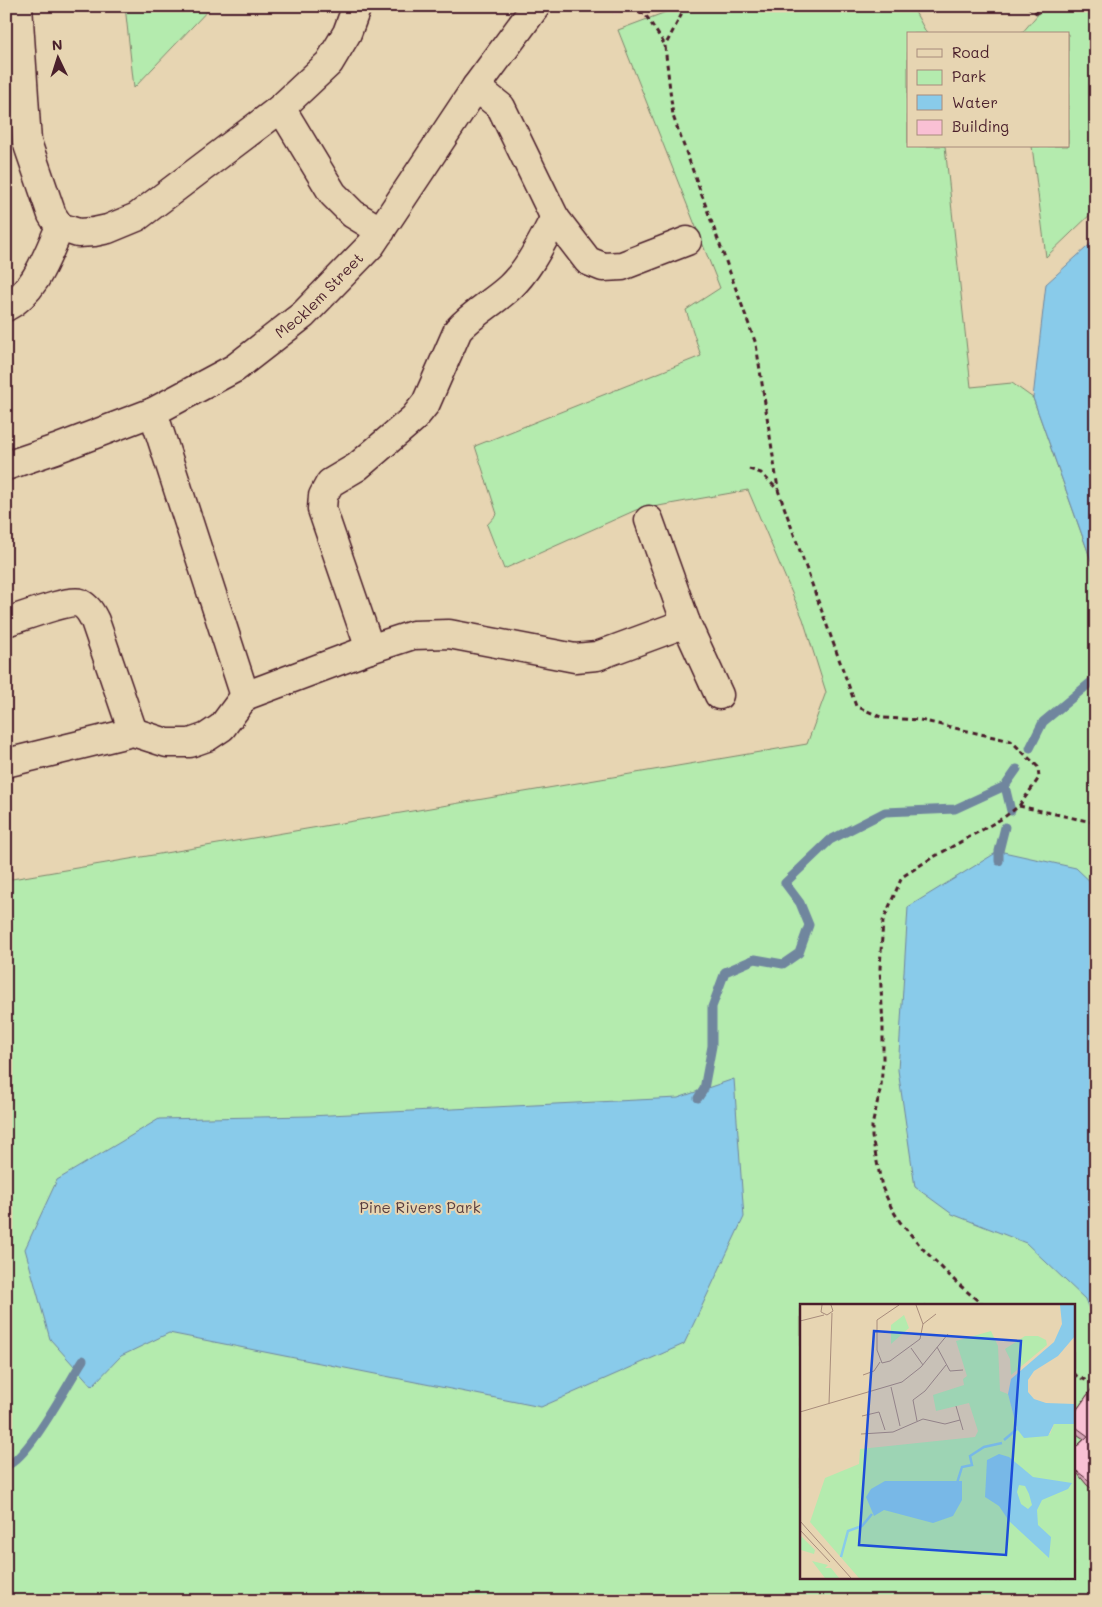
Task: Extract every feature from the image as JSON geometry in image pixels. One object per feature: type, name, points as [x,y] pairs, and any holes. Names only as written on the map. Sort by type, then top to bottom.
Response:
[{"type":"street","points":[[18,6],[27,142],[52,215],[60,227],[78,233],[108,229],[137,217],[282,108],[329,63],[347,33],[357,6]]},
{"type":"street","name":"Mecklem Street","points":[[6,466],[56,450],[153,412],[235,368],[296,321],[371,245],[476,87],[536,6]]},
{"type":"street","points":[[476,87],[501,108],[555,218],[588,262],[603,267],[622,266],[687,241]]},
{"type":"street","points":[[282,108],[333,194],[353,214],[381,230]]},
{"type":"street","points":[[370,650],[322,509],[323,496],[330,483],[357,468],[414,418],[426,404],[458,330],[465,322],[510,287],[528,266],[555,218]]},
{"type":"street","points":[[6,307],[21,297],[32,285],[60,227]]},
{"type":"street","points":[[153,412],[245,696]]},
{"type":"street","points":[[649,520],[686,623],[718,695]]},
{"type":"street","points":[[6,622],[66,603],[78,602],[90,610],[133,732]]},
{"type":"street","points":[[6,763],[133,732],[167,743],[190,743],[207,737],[222,727],[245,696],[413,635],[448,634],[575,658],[597,656],[686,623]]},
{"type":"path","points":[[622,6],[645,14],[665,46],[673,116],[756,344],[778,490],[856,706],[883,718],[920,720],[1011,741],[1038,767],[1038,778],[1019,806],[1003,818],[902,877],[883,921],[880,968],[883,1059],[881,1086],[872,1126],[872,1137],[882,1187],[900,1222],[924,1250],[982,1304]]},
{"type":"path","points":[[665,46],[686,6]]},
{"type":"path","points":[[1027,6],[1038,14]]},
{"type":"path","points":[[750,469],[761,473],[778,490]]},
{"type":"path","points":[[1019,806],[1096,823]]},
{"type":"path","points":[[1074,1374],[1096,1384]]},
{"type":"shaded area","points":[[610,6],[638,6],[614,15]]},
{"type":"green space","points":[[125,6],[212,6],[134,88]]},
{"type":"green space","name":"Pine Rivers Park","points":[[682,6],[912,6],[926,32],[907,32],[907,148],[945,148],[971,387],[1012,383],[1033,398],[1096,574],[1096,1601],[6,1601],[6,880],[807,744],[826,692],[803,619],[748,490],[636,510],[504,569],[487,525],[497,514],[475,446],[701,356],[686,310],[720,288],[618,30]]},
{"type":"green space","points":[[1045,6],[1096,6],[1096,209],[1046,257],[1032,148],[1070,148],[1070,32],[1023,32]]},
{"type":"water","points":[[1096,239],[1096,574],[1033,398],[1046,284]]},
{"type":"water","points":[[999,851],[1076,868],[1096,887],[1096,1326],[1085,1299],[1026,1243],[952,1214],[915,1187],[898,1070],[908,907]]},
{"type":"water","points":[[734,1079],[744,1217],[684,1344],[541,1407],[169,1333],[121,1356],[92,1386],[50,1339],[25,1249],[57,1180],[159,1119],[309,1116],[678,1098]]},
{"type":"building","points":[[1096,1383],[1096,1486],[1074,1468],[1074,1449],[1088,1436],[1074,1426],[1074,1414]]},
{"type":"waterway","points":[[1030,748],[1043,722],[1096,678]]},
{"type":"waterway","points":[[698,1098],[704,1089],[712,1046],[712,1007],[725,972],[755,959],[783,964],[799,953],[809,925],[800,903],[785,883],[830,840],[885,812],[955,809],[1005,786],[1017,769]]},
{"type":"waterway","points":[[1005,786],[1011,811]]},
{"type":"waterway","points":[[999,861],[999,851],[1005,827]]},
{"type":"waterway","points":[[6,1466],[15,1460],[37,1435],[83,1360]]}]
